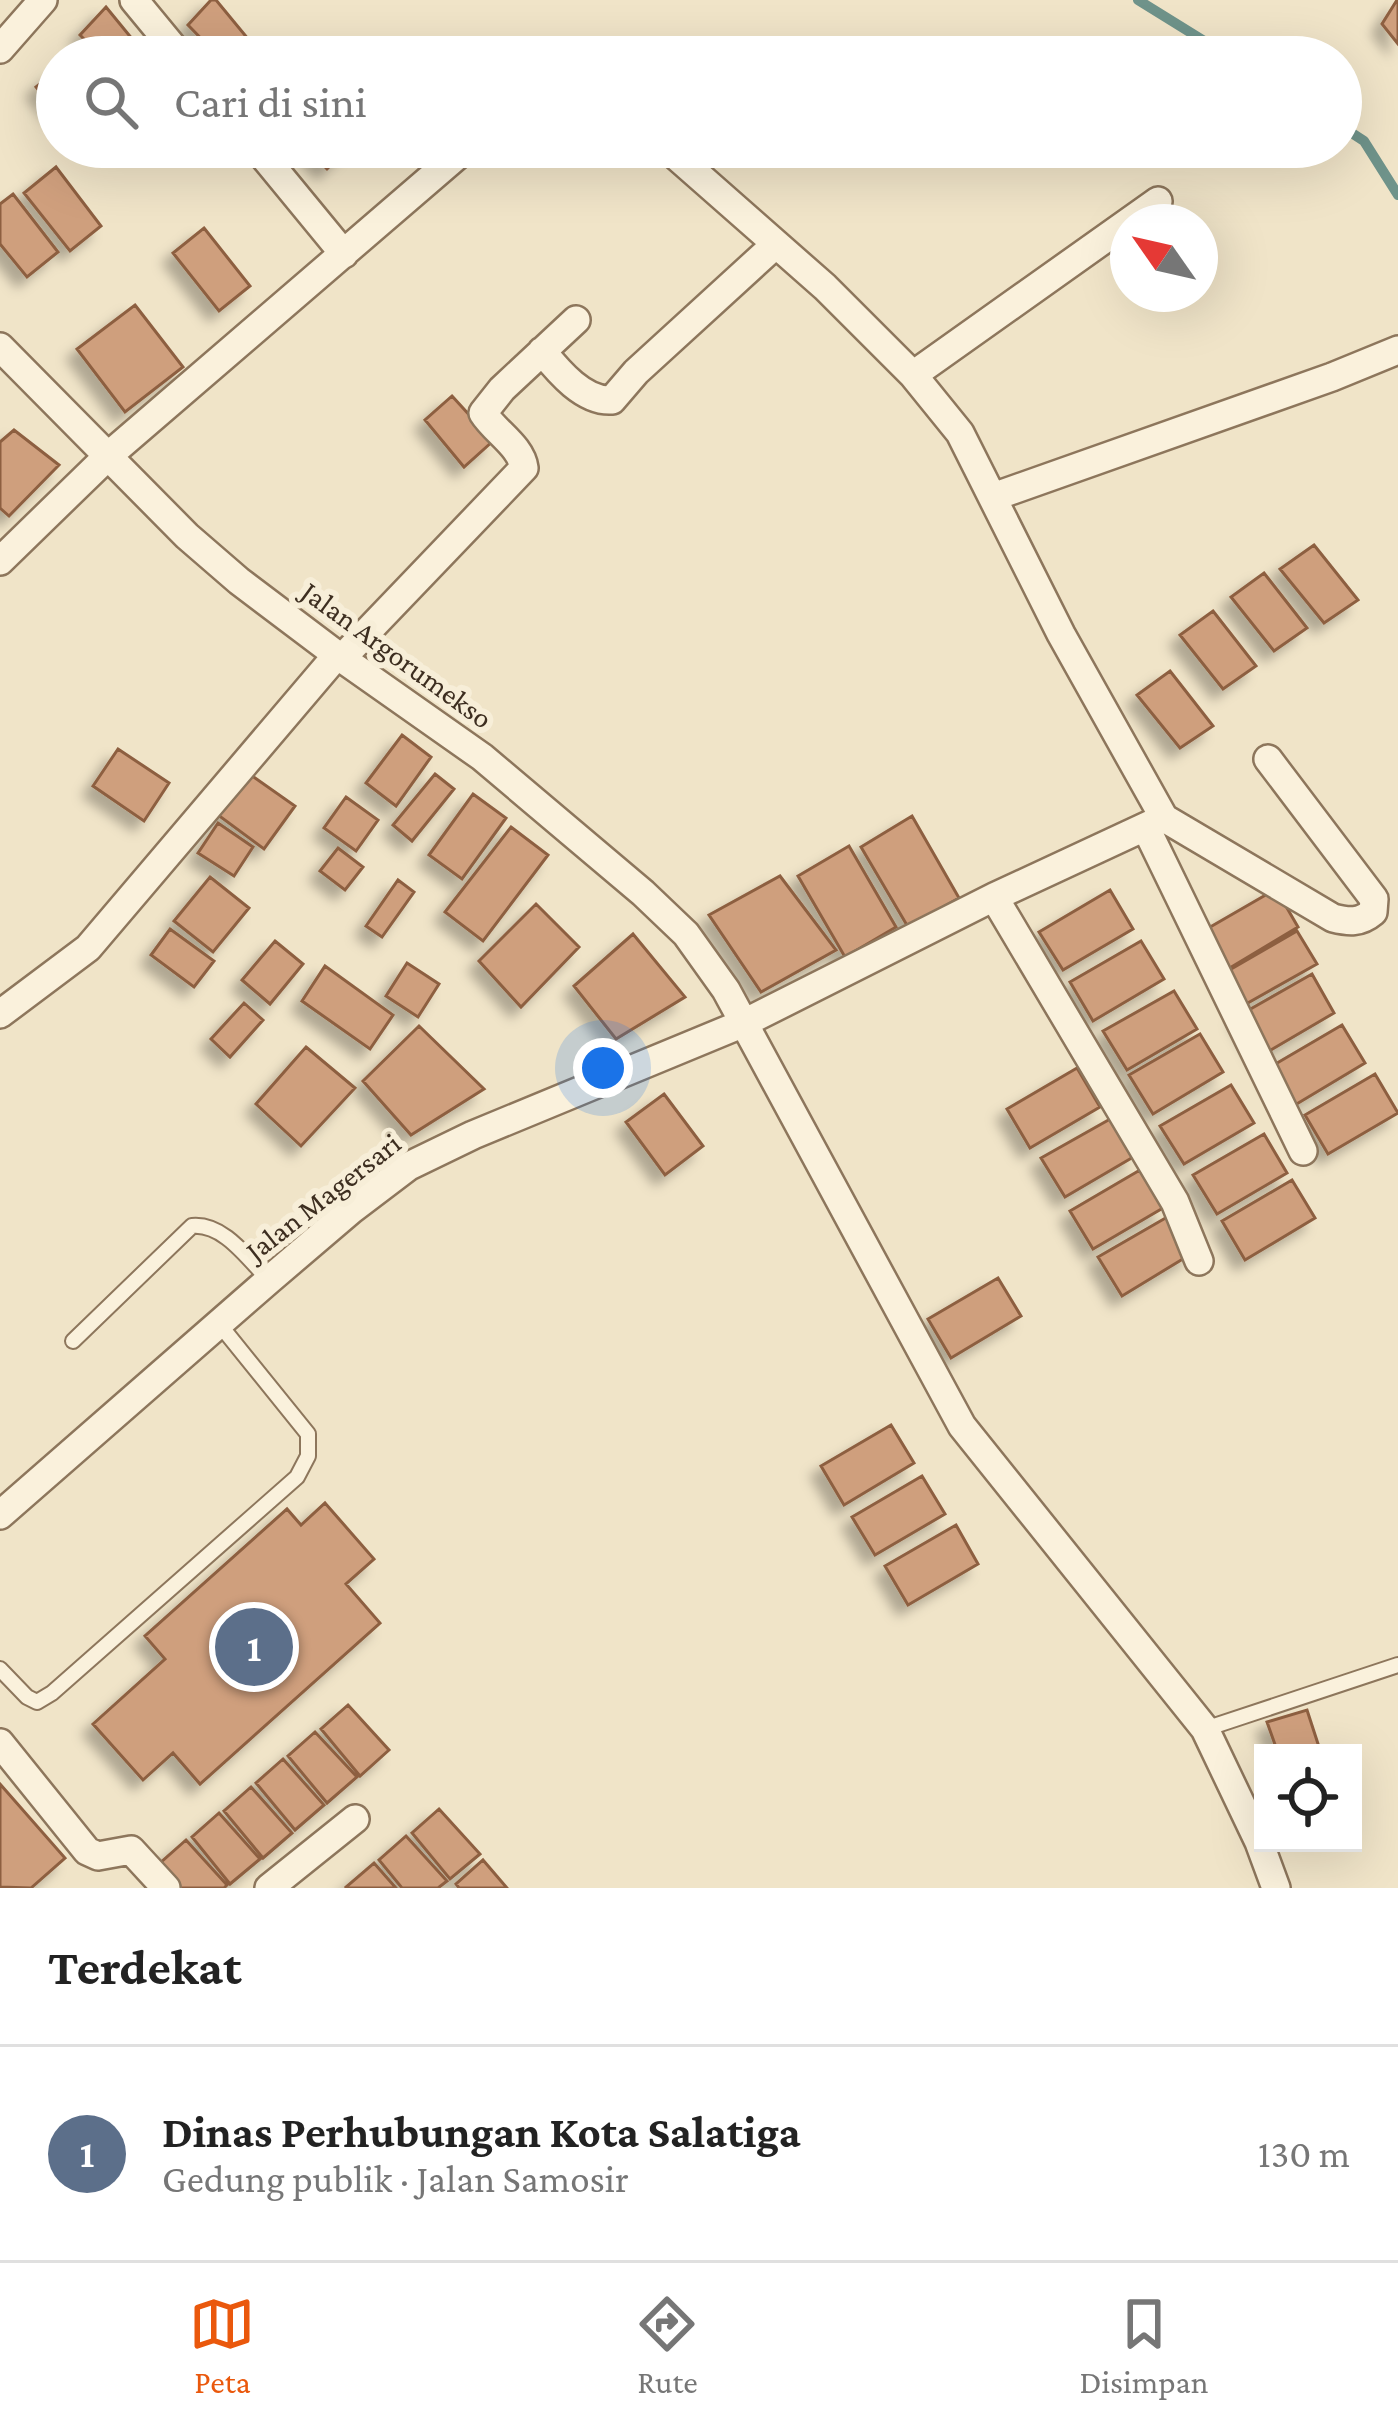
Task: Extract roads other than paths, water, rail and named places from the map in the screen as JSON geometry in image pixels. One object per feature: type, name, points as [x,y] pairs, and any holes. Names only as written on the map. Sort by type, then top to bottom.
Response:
[{"type":"street","points":[[0,49],[10,18],[43,0]]},
{"type":"street","points":[[134,0],[164,36]]},
{"type":"street","points":[[273,168],[344,254]]},
{"type":"street","points":[[0,561],[108,456],[443,168]]},
{"type":"street","points":[[690,168],[825,287],[913,375],[960,433],[1155,823],[1303,1151]]},
{"type":"street","points":[[913,375],[1158,201]]},
{"type":"street","points":[[542,351],[558,371],[597,401],[612,400],[636,372],[776,244]]},
{"type":"street","points":[[0,1014],[88,948],[339,657],[524,468],[522,455],[483,413],[576,320]]},
{"type":"street","name":"Jalan Argorumekso","points":[[0,347],[239,581],[482,757],[686,934],[744,1023],[962,1426],[1205,1730],[1276,1888]]},
{"type":"street","points":[[993,497],[1398,350]]},
{"type":"street","points":[[1155,823],[1334,918],[1349,922],[1367,917],[1373,912],[1373,899],[1268,759]]},
{"type":"street","name":"Jalan Magersari","points":[[0,1515],[351,1210],[409,1166],[509,1119],[744,1023],[994,897],[1155,823]]},
{"type":"street","points":[[994,897],[1175,1202],[1199,1261]]},
{"type":"street","points":[[0,1743],[87,1851],[98,1856],[131,1850],[166,1888]]},
{"type":"street","points":[[269,1888],[355,1819]]},
{"type":"lane","points":[[73,1341],[192,1226],[205,1225],[220,1232],[269,1280]]},
{"type":"lane","points":[[0,1669],[37,1702],[52,1693],[297,1477],[308,1456],[308,1434],[220,1325]]},
{"type":"lane","points":[[1205,1730],[1398,1665]]},
{"type":"waterway","points":[[1138,0],[1196,36]]},
{"type":"waterway","points":[[1362,140],[1398,195]]},
{"type":"place","name":"Dinas Perhubungan Kota Salatiga","points":[[254,1647]]}]
